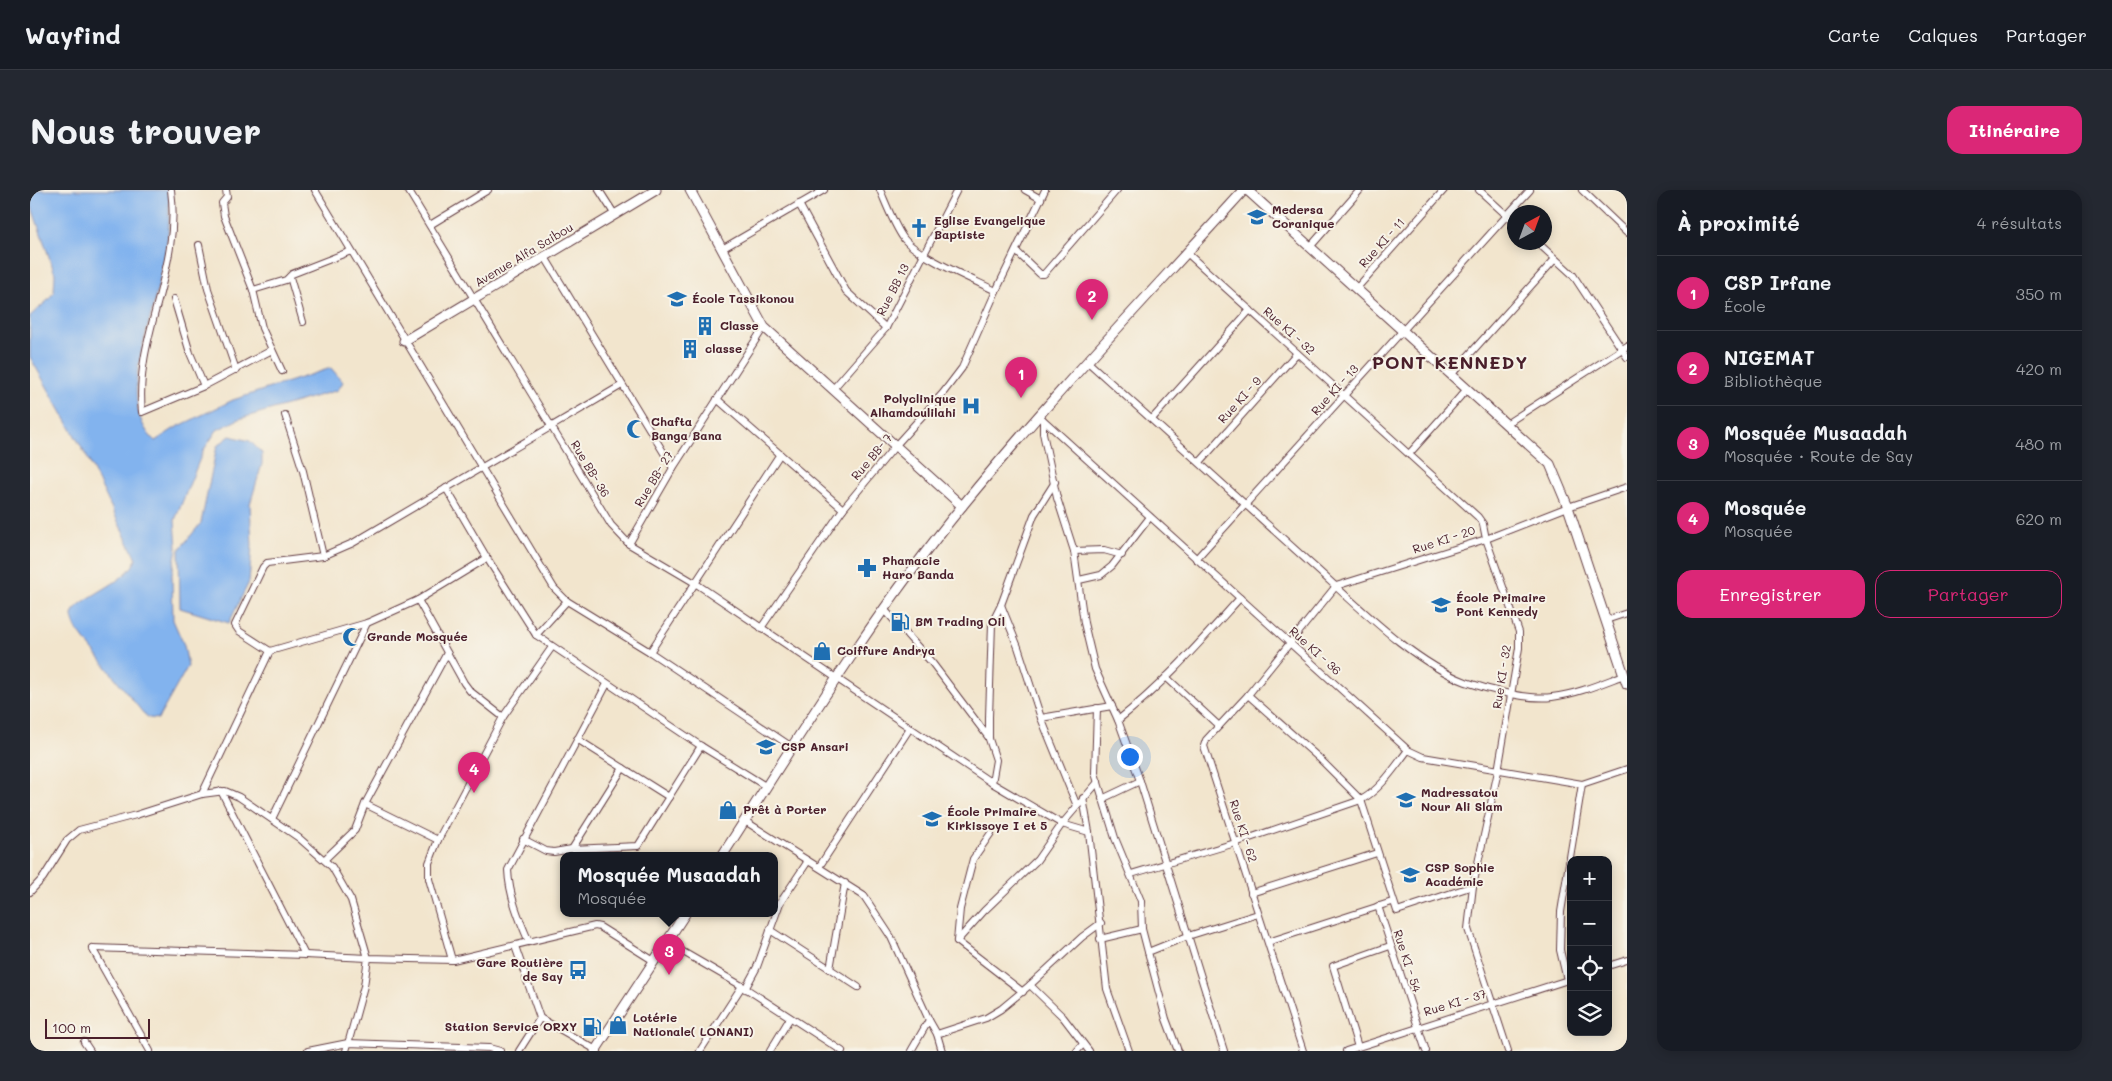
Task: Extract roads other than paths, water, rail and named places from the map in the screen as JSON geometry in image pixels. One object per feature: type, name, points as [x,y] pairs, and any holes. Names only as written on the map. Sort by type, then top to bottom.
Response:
[{"type":"street","points":[[171,190],[173,223],[170,257],[148,339],[142,393],[142,412],[204,386],[272,350]]},
{"type":"street","points":[[226,190],[227,197],[222,203],[224,216],[253,290],[262,328],[282,371]]},
{"type":"street","points":[[314,190],[547,579],[568,601],[650,652],[792,747]]},
{"type":"street","name":"Rue BB- 36","points":[[408,190],[616,533],[629,544],[695,583],[992,783],[1062,824],[1089,832]]},
{"type":"street","points":[[430,225],[488,190]]},
{"type":"street","points":[[599,190],[615,215]]},
{"type":"street","name":"Avenue Alfa Saibou","points":[[404,341],[656,190]]},
{"type":"street","points":[[690,190],[764,327],[962,506]]},
{"type":"street","points":[[722,249],[824,190]]},
{"type":"street","points":[[880,190],[901,234],[910,245],[996,291]]},
{"type":"street","name":"Rue BB 13","points":[[833,389],[886,328],[957,190]]},
{"type":"street","points":[[1025,190],[1041,199]]},
{"type":"street","name":"Rue BB- 7","points":[[761,628],[844,509],[962,368],[996,291],[1045,190]]},
{"type":"street","points":[[1016,251],[1040,274],[1044,274],[1118,190]]},
{"type":"street","points":[[725,852],[884,609],[962,506],[1041,418],[1088,362],[1245,190],[1550,464],[1568,507],[1627,684]]},
{"type":"street","points":[[1310,247],[1360,190]]},
{"type":"street","name":"Rue KI - 11","points":[[1356,289],[1444,190]]},
{"type":"street","points":[[1480,190],[1507,215]]},
{"type":"street","name":"Rue KI - 13","points":[[1516,205],[1530,190]]},
{"type":"street","points":[[1582,190],[1627,233]]},
{"type":"street","points":[[799,204],[846,291],[886,328]]},
{"type":"street","name":"Rue KI - 13","points":[[1196,559],[1507,215]]},
{"type":"street","points":[[200,245],[208,289],[236,370]]},
{"type":"street","points":[[1546,250],[1573,275],[1624,348],[1627,357]]},
{"type":"street","points":[[253,290],[290,277],[351,251]]},
{"type":"street","name":"Rue KI - 32","points":[[1187,253],[1478,516],[1482,524],[1519,632],[1519,648],[1498,771],[1473,886],[1468,930],[1508,1051]]},
{"type":"street","points":[[545,257],[673,468]]},
{"type":"street","points":[[1451,375],[1556,259]]},
{"type":"street","points":[[290,277],[303,322]]},
{"type":"street","points":[[174,299],[190,353],[204,386]]},
{"type":"street","points":[[1152,419],[1250,310]]},
{"type":"street","name":"Rue BB- 27","points":[[629,544],[673,468],[764,327]]},
{"type":"street","points":[[1506,424],[1624,348]]},
{"type":"street","name":"Rue KI - 9","points":[[1200,462],[1297,353]]},
{"type":"street","points":[[1088,362],[1336,586],[1410,650],[1442,671],[1468,682],[1510,693],[1542,698],[1578,692],[1624,675]]},
{"type":"street","points":[[270,651],[239,631],[234,624],[263,567],[273,561],[323,556],[353,543],[622,385]]},
{"type":"street","points":[[1409,454],[1467,389]]},
{"type":"street","points":[[717,399],[844,509]]},
{"type":"street","points":[[285,415],[303,471],[323,556]]},
{"type":"street","points":[[1041,418],[1060,510],[1074,551],[1084,623],[1095,669],[1118,720],[1140,781],[1224,1051]]},
{"type":"street","name":"Rue KI - 36","points":[[1041,418],[1408,750],[1423,757],[1582,784],[1627,769]]},
{"type":"street","points":[[650,652],[780,454]]},
{"type":"street","points":[[992,783],[996,760],[990,739],[992,623],[1001,605],[1034,515],[1055,482]]},
{"type":"street","name":"Rue KI - 20","points":[[1336,586],[1486,539],[1568,507],[1627,487]]},
{"type":"street","points":[[446,488],[487,558],[536,635],[701,746],[767,787]]},
{"type":"street","points":[[1079,580],[1101,575],[1112,566],[1150,517]]},
{"type":"street","points":[[1074,551],[1104,550],[1122,555]]},
{"type":"street","points":[[202,794],[270,651],[367,623],[418,600],[487,558]]},
{"type":"street","points":[[1290,644],[1336,586]]},
{"type":"street","points":[[1118,720],[1143,700],[1166,677],[1240,598]]},
{"type":"street","points":[[418,600],[470,691],[503,717]]},
{"type":"street","points":[[536,635],[568,601]]},
{"type":"street","points":[[1001,605],[1018,647],[1041,718],[1077,806]]},
{"type":"street","points":[[884,609],[934,664],[962,705],[990,739]]},
{"type":"street","points":[[1606,620],[1627,613]]},
{"type":"street","points":[[272,818],[367,623]]},
{"type":"street","name":"Rue KI - 62","points":[[1290,644],[1248,695],[1206,740],[1204,746],[1303,1051]]},
{"type":"street","points":[[452,960],[429,879],[429,863],[438,840],[503,717],[552,647]]},
{"type":"street","points":[[325,859],[355,830],[365,804],[447,653]]},
{"type":"street","points":[[1166,677],[1219,726]]},
{"type":"street","points":[[529,942],[514,905],[508,882],[508,870],[607,684]]},
{"type":"street","points":[[1248,695],[1332,770],[1361,800],[1395,909],[1399,911],[1473,886]]},
{"type":"street","points":[[1041,718],[1112,706]]},
{"type":"street","points":[[1097,708],[1095,770],[1115,838],[1141,901],[1142,929],[1166,1019],[1178,1051]]},
{"type":"street","points":[[819,867],[910,728]]},
{"type":"street","points":[[577,739],[669,797]]},
{"type":"street","points":[[523,839],[546,851],[554,852],[572,849],[638,846],[701,746]]},
{"type":"street","points":[[1131,874],[1361,800],[1368,796],[1384,780],[1408,750]]},
{"type":"street","points":[[572,849],[623,768]]},
{"type":"street","points":[[1102,799],[1140,781]]},
{"type":"street","points":[[957,941],[984,911],[1037,860],[1062,824],[1098,782]]},
{"type":"street","points":[[1567,973],[1560,950],[1561,912],[1582,784]]},
{"type":"street","points":[[221,791],[305,955]]},
{"type":"street","points":[[30,892],[43,878],[68,840],[79,830],[154,810],[202,794],[221,791],[239,797],[272,818],[325,859],[337,874],[349,895],[368,958],[364,986],[346,1051]]},
{"type":"street","points":[[1083,798],[1101,923],[1100,939],[1107,989],[1130,1051]]},
{"type":"street","points":[[365,804],[438,840]]},
{"type":"street","points":[[745,821],[864,896],[891,937],[937,1034],[942,1051]]},
{"type":"street","points":[[957,941],[960,909],[973,859],[991,834]]},
{"type":"street","points":[[1251,893],[1377,853]]},
{"type":"street","points":[[778,908],[808,861]]},
{"type":"street","points":[[830,969],[845,883]]},
{"type":"street","points":[[1268,942],[1392,902]]},
{"type":"street","name":"Rue KI - 54","points":[[1378,906],[1426,1051]]},
{"type":"street","points":[[1148,952],[1188,936],[1258,914]]},
{"type":"street","points":[[515,946],[540,1018],[596,1051],[682,917]]},
{"type":"street","points":[[700,1051],[757,967],[775,917]]},
{"type":"street","points":[[937,1034],[986,1018],[1023,992],[1064,953],[1101,923]]},
{"type":"street","points":[[150,1051],[92,948],[452,960],[595,926],[600,927],[654,961]]},
{"type":"street","points":[[1100,939],[1142,929]]},
{"type":"street","points":[[770,930],[858,987]]},
{"type":"street","points":[[957,941],[1023,992]]},
{"type":"street","points":[[666,942],[842,1051]]},
{"type":"street","points":[[1358,1047],[1332,966],[1390,946]]},
{"type":"street","points":[[1612,965],[1627,960]]},
{"type":"street","name":"Rue KI - 37","points":[[1348,1051],[1417,1027],[1567,981]]},
{"type":"street","points":[[1030,985],[1063,1017],[1089,1051]]},
{"type":"street","points":[[519,1051],[540,1018]]},
{"type":"street","points":[[770,1051],[790,1018]]},
{"type":"street","points":[[911,1051],[929,1020]]},
{"type":"street","points":[[84,1042],[90,1051]]},
{"type":"street","points":[[308,1051],[348,1043],[424,1049],[489,1048],[500,1051]]},
{"type":"street","points":[[1077,1051],[1082,1044]]},
{"type":"water","points":[[30,190],[169,190],[169,226],[165,254],[137,376],[136,394],[139,412],[144,427],[155,441],[175,428],[233,400],[331,368],[343,382],[338,390],[239,419],[217,430],[203,451],[175,520],[177,548],[172,574],[173,620],[184,645],[188,666],[158,719],[149,718],[143,713],[77,630],[72,619],[75,609],[123,576],[136,559],[87,457],[30,357],[30,316],[54,292],[55,274],[30,202]]},
{"type":"water","points":[[230,436],[250,441],[262,453],[262,464],[250,504],[252,546],[249,582],[229,623],[180,608],[179,550],[201,523],[217,446]]},
{"type":"place","name":"Medersa Coranique","points":[[1257,217]]},
{"type":"place","name":"Eglise Evangelique Baptiste","points":[[919,228]]},
{"type":"place","name":"École Tassikonou","points":[[677,299]]},
{"type":"place","name":"NIGEMAT","points":[[1092,320]]},
{"type":"place","name":"Classe","points":[[705,326]]},
{"type":"place","name":"classe","points":[[690,349]]},
{"type":"place","name":"CSP Irfane","points":[[1021,398]]},
{"type":"place","name":"Polyclinique Alhamdoulilahi","points":[[971,406]]},
{"type":"place","name":"Chafta Banga Bana","points":[[636,429]]},
{"type":"place","name":"Phamacie Haro Banda","points":[[867,568]]},
{"type":"place","name":"École Primaire Pont Kennedy","points":[[1441,605]]},
{"type":"place","name":"BM Trading Oil","points":[[900,622]]},
{"type":"place","name":"Grande Mosquée","points":[[352,637]]},
{"type":"place","name":"Coiffure Andrya","points":[[822,651]]},
{"type":"place","name":"CSP Ansari","points":[[766,747]]},
{"type":"place","name":"Mosquée","points":[[474,793]]},
{"type":"place","name":"Madressatou Nour Ali Slam","points":[[1406,800]]},
{"type":"place","name":"Prêt à Porter","points":[[728,810]]},
{"type":"place","name":"École Primaire Kirkissoye I et 5","points":[[932,819]]},
{"type":"place","name":"CSP Sophie Académie","points":[[1410,875]]},
{"type":"place","name":"Gare Routière de Say","points":[[578,970]]},
{"type":"place","name":"Mosquée Musaadah","points":[[669,975]]},
{"type":"place","name":"Lotérie Nationale( LONANI)","points":[[618,1025]]},
{"type":"place","name":"Station Service ORXY","points":[[592,1027]]},
{"type":"district","name":"PONT KENNEDY","points":[[1450,363]]}]
